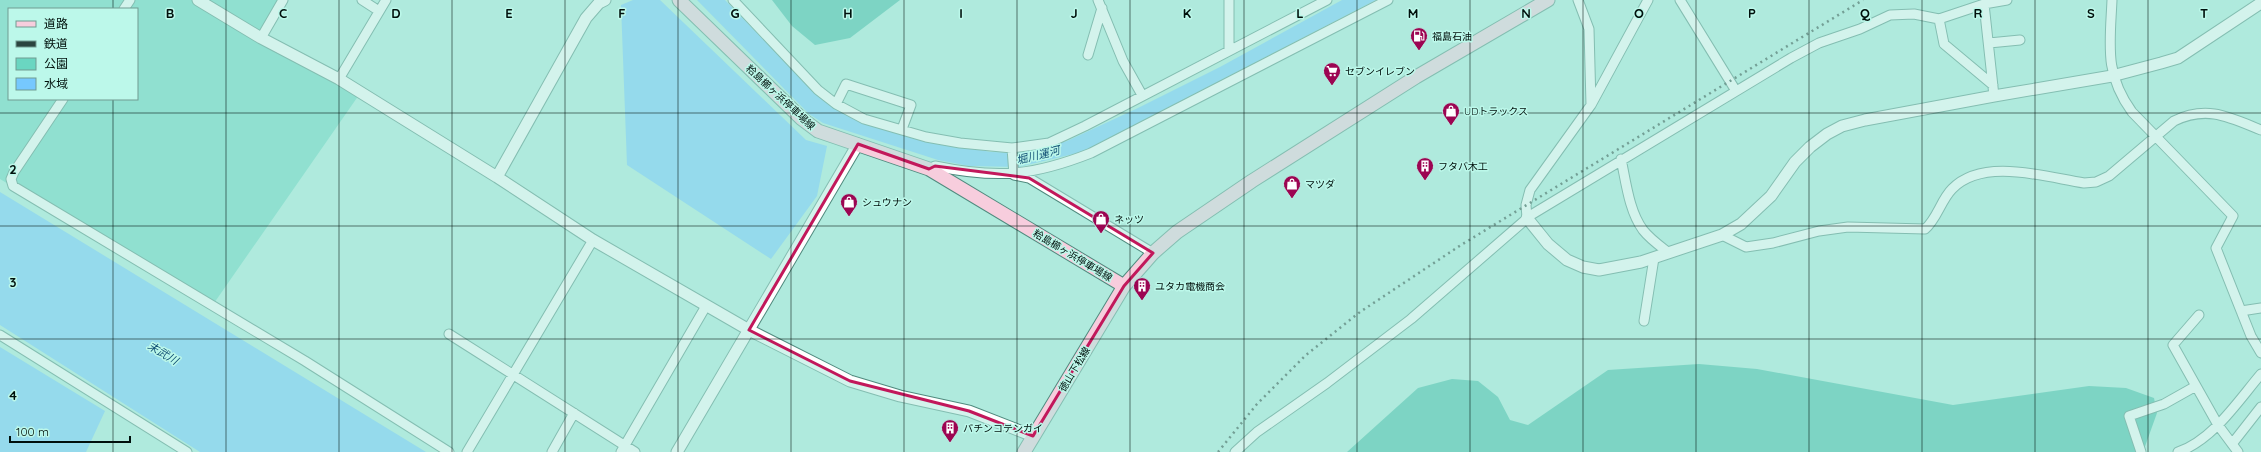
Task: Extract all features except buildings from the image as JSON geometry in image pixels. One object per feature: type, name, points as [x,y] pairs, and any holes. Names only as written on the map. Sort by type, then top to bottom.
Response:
[{"type":"main road","name":"粭島櫛ヶ浜停車場線","points":[[679,0],[802,119],[818,131],[928,169],[1124,286],[1154,253],[1204,212],[1416,77],[1548,0]]},
{"type":"main road","name":"徳山下松線","points":[[1024,452],[1124,286]]},
{"type":"street","points":[[198,0],[261,38],[339,79],[497,177],[593,240],[748,330],[850,381],[900,396],[969,410],[1034,436]]},
{"type":"street","points":[[261,38],[283,0]]},
{"type":"street","points":[[362,0],[380,11]]},
{"type":"street","points":[[339,79],[386,0]]},
{"type":"street","points":[[733,0],[818,90],[836,104],[864,119],[926,137],[1012,150],[1049,142],[1085,126],[1327,0]]},
{"type":"street","points":[[1229,0],[1229,50]]},
{"type":"street","points":[[928,169],[935,166],[984,174],[1038,171],[1091,152],[1388,0]]},
{"type":"street","points":[[1578,0],[1589,29],[1591,105]]},
{"type":"street","points":[[1648,0],[1591,105],[1530,190],[1526,205],[1527,218],[1548,244],[1567,260],[1583,267],[1598,270],[1622,267],[1722,235],[1741,224],[1755,213],[1771,196],[1795,162],[1827,134],[1842,126],[1993,90],[2112,76],[2178,58],[2261,3]]},
{"type":"street","points":[[1680,0],[1736,91]]},
{"type":"street","points":[[1235,452],[1257,432],[1327,383],[1411,319],[1527,218],[1621,159],[1736,91],[1818,43],[1860,29],[1890,15],[1914,14],[1939,19],[1984,4],[2007,0]]},
{"type":"street","points":[[2112,0],[2110,33],[2112,76],[2122,99],[2132,112],[2233,216],[2216,248],[2251,336],[2261,353]]},
{"type":"street","points":[[497,177],[586,18],[600,1]]},
{"type":"street","points":[[1100,4],[1123,61],[1142,95]]},
{"type":"street","points":[[1088,55],[1100,4]]},
{"type":"street","points":[[1984,4],[1993,90]]},
{"type":"street","points":[[1939,19],[1944,44],[1993,90]]},
{"type":"street","points":[[1988,43],[2020,40]]},
{"type":"street","points":[[836,104],[846,84],[911,105],[902,129]]},
{"type":"street","points":[[62,100],[14,172],[11,179],[13,186],[356,393],[449,452]]},
{"type":"street","points":[[1722,235],[1746,247],[1774,244],[1819,231],[1848,227],[1925,229],[1951,190],[1969,176],[1998,170],[2084,183],[2096,182],[2109,176],[2174,121],[2185,115],[2203,112],[2226,116],[2261,130]]},
{"type":"street","points":[[677,452],[858,144]]},
{"type":"street","points":[[1012,150],[1014,173]]},
{"type":"street","points":[[1621,159],[1627,190],[1638,222],[1644,231],[1669,253]]},
{"type":"street","points":[[1014,173],[1029,178],[1154,253]]},
{"type":"street","points":[[467,452],[593,240]]},
{"type":"street","points":[[1644,321],[1654,258]]},
{"type":"street","points":[[623,449],[706,306]]},
{"type":"street","points":[[2241,311],[2261,308]]},
{"type":"street","points":[[2199,315],[2173,345],[2218,425],[2234,449],[2261,406]]},
{"type":"street","points":[[449,334],[574,413],[623,449],[635,452]]},
{"type":"street","points":[[0,335],[187,452]]},
{"type":"street","points":[[2178,452],[2190,448],[2218,425],[2261,374]]},
{"type":"street","points":[[2141,452],[2129,416],[2164,404],[2196,386]]},
{"type":"street","points":[[552,452],[574,413]]},
{"type":"highlighted area","points":[[858,144],[929,169],[935,166],[1029,178],[1153,253],[1124,286],[1033,436],[969,411],[850,381],[749,330]]},
{"type":"green space","points":[[0,0],[283,0],[261,38],[361,92],[212,306],[0,179]]},
{"type":"green space","points":[[772,0],[900,0],[850,38],[815,45],[792,26]]},
{"type":"green space","points":[[1699,364],[1757,369],[1953,405],[2089,386],[2126,388],[2154,398],[2157,413],[2143,452],[1347,452],[1418,388],[1452,379],[1478,381],[1498,397],[1510,420],[1528,425],[1608,370]]},
{"type":"water","points":[[633,0],[660,0],[806,140],[827,146],[817,196],[771,259],[627,165],[621,5]]},
{"type":"water","name":"堀川運河","points":[[697,0],[725,0],[817,95],[839,110],[933,142],[991,152],[1019,153],[1067,141],[1138,108],[1220,67],[1342,0],[1376,0],[1082,152],[1018,167],[969,166],[938,160],[823,123],[809,114]]},
{"type":"water","name":"末武川","points":[[0,192],[426,452],[200,452],[0,325]]},
{"type":"water","points":[[0,347],[105,411],[86,452],[0,452]]},
{"type":"railway","points":[[1218,452],[1257,404],[1306,355],[1360,312],[1461,245],[1863,0]]},
{"type":"place","name":"福島石油","points":[[1419,51]]},
{"type":"place","name":"セブンイレブン","points":[[1332,86]]},
{"type":"place","name":"UDトラックス","points":[[1451,126]]},
{"type":"place","name":"フタバ木工","points":[[1425,181]]},
{"type":"place","name":"マツダ","points":[[1292,199]]},
{"type":"place","name":"シュウナン","points":[[849,217]]},
{"type":"place","name":"ネッツ","points":[[1101,234]]},
{"type":"place","name":"ユタカ電機商会","points":[[1142,301]]},
{"type":"place","name":"パチンコテンガイ","points":[[950,443]]}]
